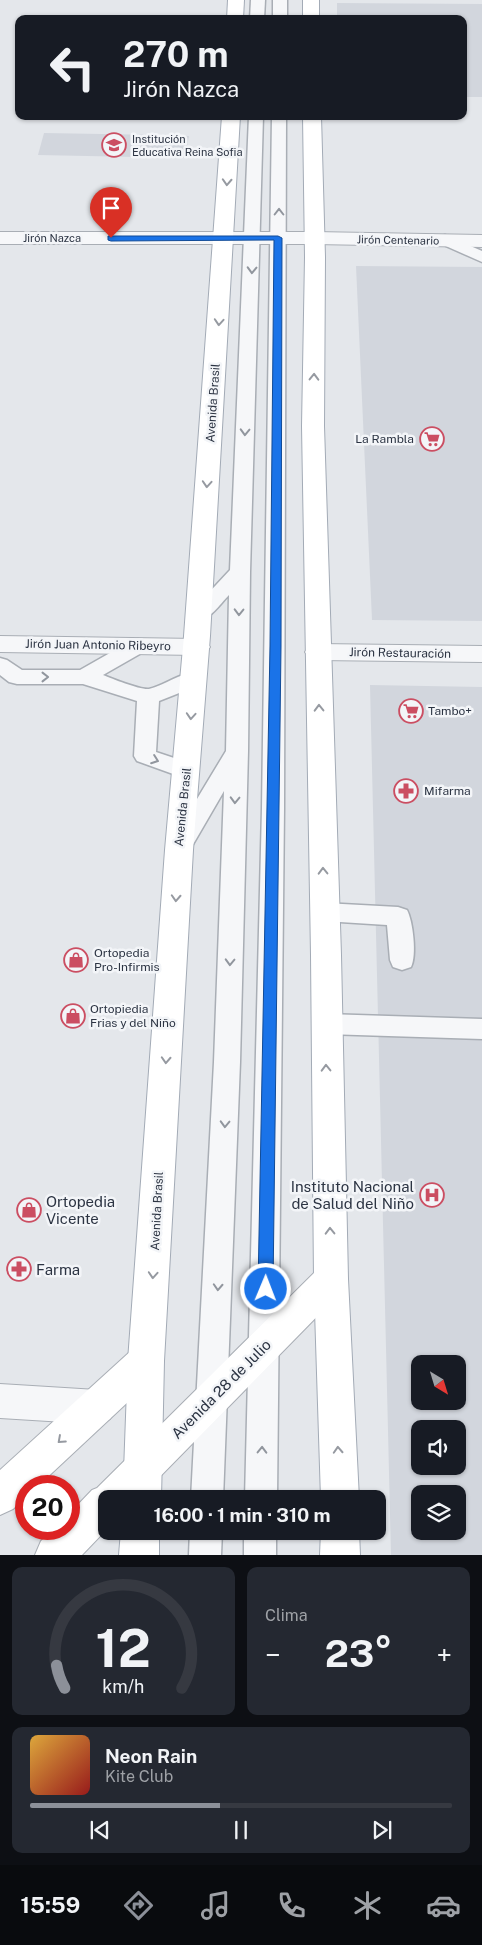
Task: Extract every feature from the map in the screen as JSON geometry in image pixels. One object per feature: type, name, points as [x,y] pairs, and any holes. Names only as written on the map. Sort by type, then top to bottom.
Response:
[{"type":"main road","points":[[235,15],[236,0]]},
{"type":"main road","points":[[311,0],[311,15]]},
{"type":"main road","name":"Avenida Brasil","points":[[142,1483],[146,1360],[179,850],[197,647],[225,239],[230,120]]},
{"type":"main road","points":[[312,120],[315,257],[313,426],[326,956],[330,1279],[340,1490]]},
{"type":"main road","name":"Avenida 28 de Julio","points":[[128,1490],[142,1483],[210,1400],[330,1279]]},
{"type":"main road","points":[[0,1496],[146,1360]]},
{"type":"main road","points":[[55,1555],[98,1511]]},
{"type":"main road","points":[[139,1555],[140,1540]]},
{"type":"main road","points":[[340,1540],[340,1555]]},
{"type":"street","name":"Jirón Nazca","points":[[0,238],[314,238]]},
{"type":"street","name":"Jirón Centenario","points":[[314,238],[482,241]]},
{"type":"street","name":"Jirón Juan Antonio Ribeyro","points":[[0,644],[197,647]]},
{"type":"street","name":"Jirón Restauración","points":[[318,652],[482,654]]},
{"type":"street","points":[[0,1401],[97,1407]]},
{"type":"lane","points":[[257,15],[258,0]]},
{"type":"lane","points":[[280,0],[280,15]]},
{"type":"lane","points":[[207,1490],[210,1400],[222,1203],[237,751],[240,572],[254,238],[256,120]]},
{"type":"lane","points":[[261,1490],[276,636],[279,120]]},
{"type":"lane","points":[[445,240],[482,257]]},
{"type":"lane","points":[[198,615],[240,572]]},
{"type":"lane","points":[[84,677],[138,646]]},
{"type":"lane","points":[[0,666],[17,677],[84,677],[148,697],[194,679]]},
{"type":"lane","points":[[148,697],[145,756],[187,771]]},
{"type":"lane","points":[[179,850],[237,751]]},
{"type":"lane","points":[[324,912],[398,916],[402,960]]},
{"type":"lane","points":[[326,1024],[482,1029]]},
{"type":"lane","points":[[205,1555],[206,1540]]},
{"type":"lane","points":[[260,1540],[260,1555]]},
{"type":"shaded area","points":[[337,3],[482,4],[482,97],[467,97],[467,15],[337,15]]},
{"type":"shaded area","name":"Institución Educativa Reina Sofia","points":[[44,133],[189,136],[185,158],[38,155]]},
{"type":"shaded area","name":"La Rambla","points":[[356,266],[482,267],[482,621],[372,620]]},
{"type":"shaded area","name":"Instituto Nacional de Salud del Niño","points":[[370,685],[482,687],[482,1555],[391,1555]]},
{"type":"place","name":"Institución Educativa Reina Sofia","points":[[114,145]]},
{"type":"place","name":"La Rambla","points":[[432,439]]},
{"type":"place","name":"Tambo+","points":[[411,711]]},
{"type":"place","name":"Mifarma","points":[[406,791]]},
{"type":"place","name":"Ortopedia Pro-Infirmis","points":[[76,960]]},
{"type":"place","name":"Ortopiedia Frias y del Niño","points":[[73,1016]]},
{"type":"place","name":"Instituto Nacional de Salud del Niño","points":[[432,1195]]},
{"type":"place","name":"Ortopedia Vicente","points":[[29,1210]]},
{"type":"place","name":"Farma","points":[[19,1269]]},
{"type":"route","points":[[111,238],[278,238],[276,646],[266,1289]]}]
